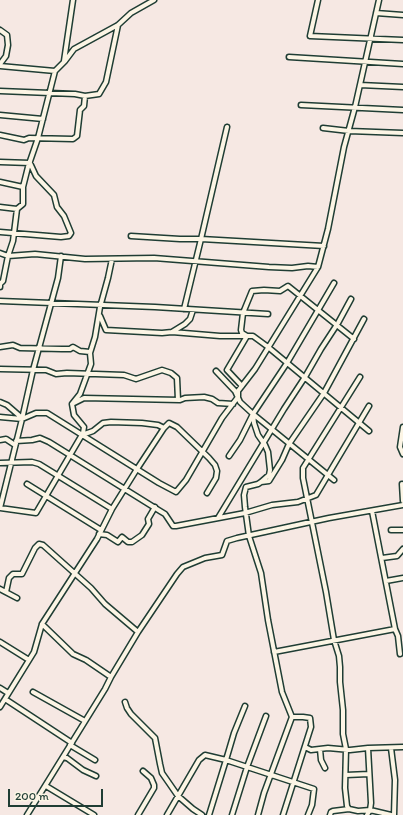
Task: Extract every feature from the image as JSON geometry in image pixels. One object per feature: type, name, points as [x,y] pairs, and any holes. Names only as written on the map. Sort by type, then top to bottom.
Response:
[{"type":"street","points":[[64,63],[74,0]]},
{"type":"street","points":[[0,287],[15,233],[18,209],[23,204],[23,187],[38,138],[55,71],[64,63],[74,49],[118,25],[131,13],[154,0]]},
{"type":"street","points":[[318,0],[310,36],[403,40]]},
{"type":"street","points":[[0,417],[22,419],[36,413],[47,413],[159,483],[176,492],[186,480],[222,418],[238,397],[238,391],[268,347],[318,267],[324,246],[344,147],[355,107],[379,0]]},
{"type":"street","points":[[376,13],[403,15]]},
{"type":"street","points":[[0,91],[75,94],[85,96],[99,94],[104,87],[118,25]]},
{"type":"street","points":[[0,30],[7,35],[8,45],[6,56],[0,65],[55,71]]},
{"type":"street","points":[[289,57],[403,64]]},
{"type":"street","points":[[360,85],[403,87]]},
{"type":"street","points":[[0,136],[24,140],[38,138],[70,140],[75,138],[80,110],[84,106],[85,96]]},
{"type":"street","points":[[301,104],[403,110]]},
{"type":"street","points":[[0,115],[43,119]]},
{"type":"street","points":[[184,309],[227,127]]},
{"type":"street","points":[[323,128],[349,131],[403,133]]},
{"type":"street","points":[[0,162],[30,163]]},
{"type":"street","points":[[0,232],[61,237],[69,236],[71,233],[64,216],[57,208],[54,195],[36,176],[30,163]]},
{"type":"street","points":[[0,182],[23,187]]},
{"type":"street","points":[[0,207],[18,209]]},
{"type":"street","points":[[131,236],[324,246]]},
{"type":"street","points":[[0,253],[8,256],[35,254],[85,259],[154,258],[269,267],[318,267]]},
{"type":"street","points":[[61,256],[58,278],[38,348],[0,508],[36,513],[82,435],[84,427],[74,415],[72,404],[80,394],[86,374],[91,364],[90,352],[100,316]]},
{"type":"street","points":[[112,259],[99,310],[106,330],[162,333],[172,332],[220,336],[253,336],[324,392],[369,431]]},
{"type":"street","points":[[229,456],[240,440],[253,414],[287,363],[334,283]]},
{"type":"street","points":[[247,336],[242,333],[243,313],[252,291],[280,291],[288,286],[354,339]]},
{"type":"street","points":[[218,518],[305,378],[351,299]]},
{"type":"street","points":[[0,301],[268,314]]},
{"type":"street","points":[[172,332],[190,319],[194,310]]},
{"type":"street","points":[[261,482],[270,481],[289,444],[324,392],[364,319]]},
{"type":"street","points":[[242,386],[227,370],[247,336]]},
{"type":"street","points":[[0,347],[13,345],[20,348],[70,349],[73,347],[80,352],[90,352]]},
{"type":"street","points":[[0,369],[46,370],[56,374],[124,375],[136,379],[162,370],[171,373],[177,378],[178,400]]},
{"type":"street","points":[[216,371],[235,391],[240,402],[334,480]]},
{"type":"street","points":[[349,809],[347,806],[345,788],[346,749],[343,734],[343,710],[339,656],[334,640],[303,478],[303,468],[360,377]]},
{"type":"street","points":[[72,404],[84,398],[178,400],[204,397],[212,399],[218,403],[232,404]]},
{"type":"street","points":[[0,402],[7,405],[22,419]]},
{"type":"street","points":[[0,440],[6,439],[16,443],[42,438],[166,514],[173,526],[176,526],[246,513],[272,505],[298,502],[316,495],[369,406]]},
{"type":"street","points":[[253,414],[254,423],[268,452],[270,470],[267,478],[258,484],[246,487],[244,496],[246,513],[249,536],[261,573],[268,620],[282,692],[292,717],[258,815]]},
{"type":"street","points":[[82,435],[93,431],[103,423],[111,422],[142,423],[158,425],[164,428]]},
{"type":"street","points":[[0,707],[36,648],[37,637],[42,624],[99,534],[112,509],[137,469],[164,428],[169,423],[177,427],[215,465],[217,471],[216,478],[207,493]]},
{"type":"street","points":[[403,427],[400,447],[403,454]]},
{"type":"street","points":[[0,462],[36,462],[112,509]]},
{"type":"street","points":[[27,484],[101,530]]},
{"type":"street","points":[[402,484],[403,501]]},
{"type":"street","points":[[26,815],[46,786],[138,632],[176,574],[183,567],[205,558],[222,555],[227,541],[312,522],[403,505]]},
{"type":"street","points":[[99,534],[107,535],[118,542],[122,537],[128,542],[132,542],[142,535],[149,524],[148,518],[155,507]]},
{"type":"street","points":[[372,511],[395,629],[398,636],[400,654]]},
{"type":"street","points":[[391,530],[403,530]]},
{"type":"street","points":[[6,592],[9,578],[13,574],[22,574],[35,548],[39,544],[43,545],[75,573],[105,604],[138,632]]},
{"type":"street","points":[[382,558],[397,556],[403,549]]},
{"type":"street","points":[[386,581],[403,578]]},
{"type":"street","points":[[0,589],[17,598]]},
{"type":"street","points":[[42,624],[73,654],[86,660],[111,677]]},
{"type":"street","points":[[274,652],[395,629]]},
{"type":"street","points":[[0,642],[29,660]]},
{"type":"street","points":[[0,688],[8,693]]},
{"type":"street","points":[[32,692],[85,721]]},
{"type":"street","points":[[5,699],[95,760]]},
{"type":"street","points":[[125,702],[126,708],[152,733],[155,738],[156,751],[162,772],[178,796],[202,815]]},
{"type":"street","points":[[209,815],[234,733],[245,706]]},
{"type":"street","points":[[232,815],[247,767],[266,716]]},
{"type":"street","points":[[283,815],[311,727],[310,718],[292,717]]},
{"type":"street","points":[[305,747],[311,750],[328,748],[346,749],[403,747]]},
{"type":"street","points":[[367,815],[370,810],[371,803],[368,748]]},
{"type":"street","points":[[330,815],[333,811],[349,809],[358,811],[370,810],[393,815],[395,780],[391,748]]},
{"type":"street","points":[[320,749],[321,760],[325,768]]},
{"type":"street","points":[[167,815],[200,759],[205,755],[226,760],[314,789],[308,815]]},
{"type":"street","points":[[63,757],[83,770],[96,776]]},
{"type":"street","points":[[138,815],[154,785],[151,778],[143,771]]},
{"type":"street","points":[[346,775],[369,774]]},
{"type":"street","points":[[46,786],[94,815]]}]
